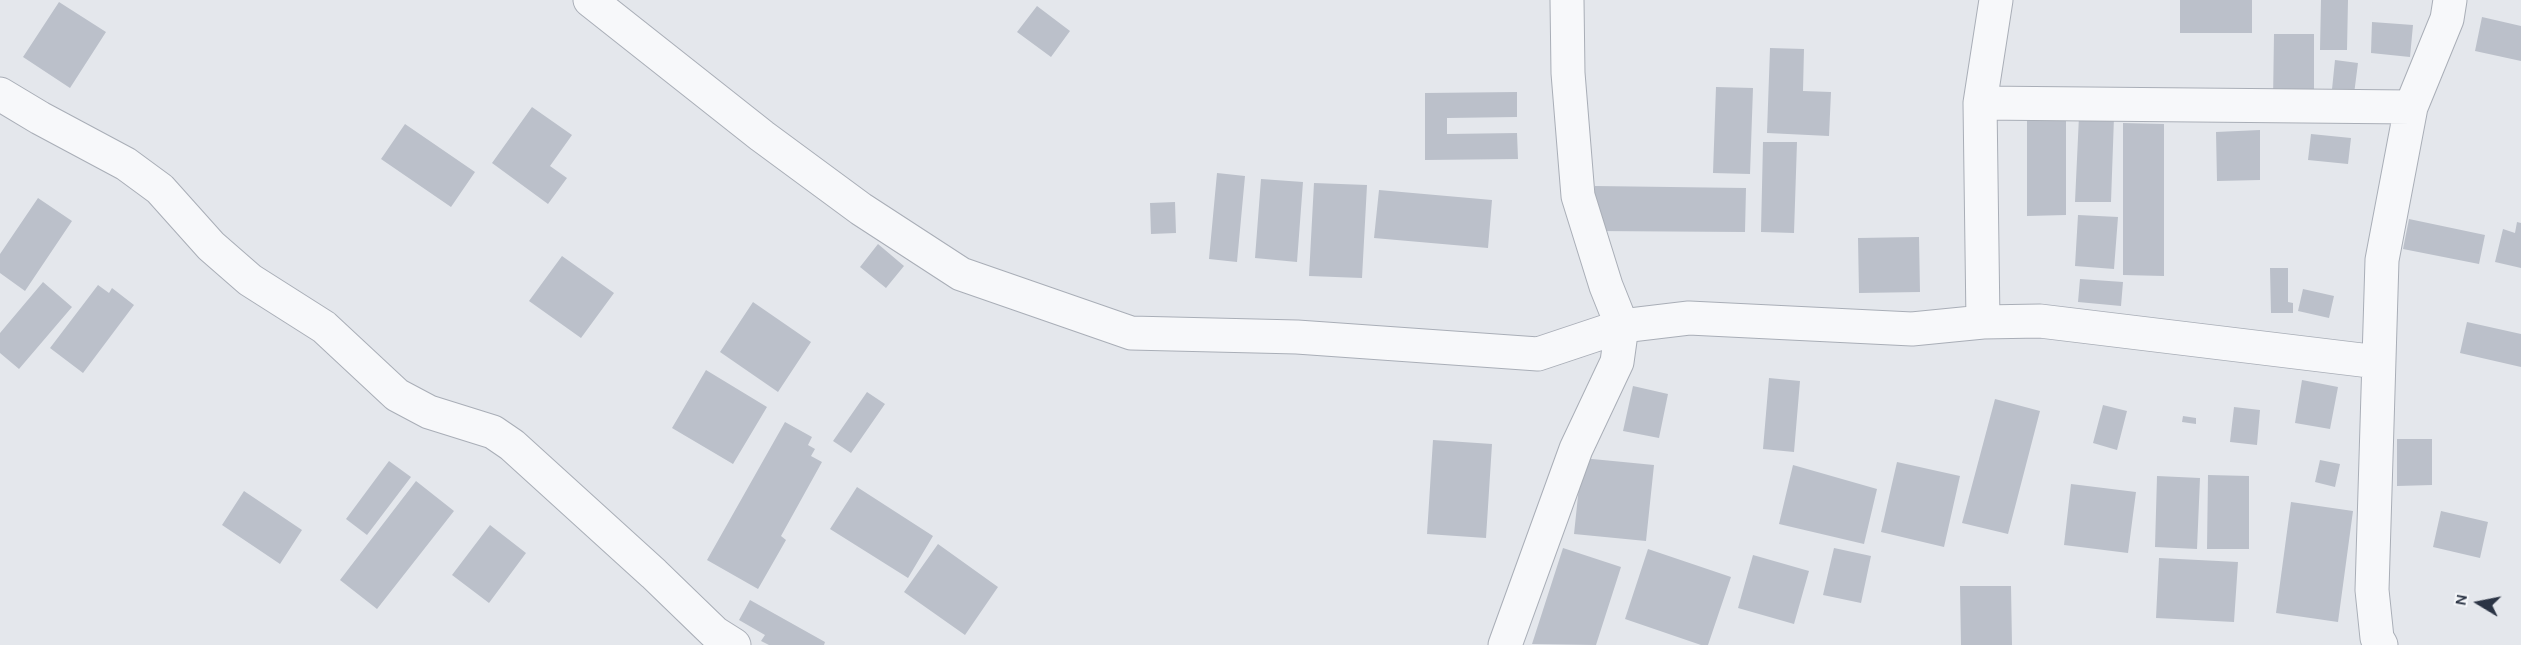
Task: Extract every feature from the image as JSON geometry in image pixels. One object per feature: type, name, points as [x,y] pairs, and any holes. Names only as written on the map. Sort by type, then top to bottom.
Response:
[{"type":"street","points":[[590,0],[762,136],[861,209],[961,274],[1131,333],[1297,337],[1538,354],[1622,326],[1689,318],[1911,330],[1983,322],[2040,321],[2378,362]]},
{"type":"street","points":[[1505,645],[1576,448],[1617,362],[1622,326],[1606,286],[1578,196],[1568,74],[1567,0]]},
{"type":"street","points":[[1983,322],[1980,102],[1996,0]]},
{"type":"street","points":[[2381,645],[2377,638],[2372,590],[2382,260],[2410,107],[2448,19],[2450,0]]},
{"type":"street","points":[[0,94],[126,164],[160,189],[210,246],[250,280],[324,327],[397,394],[429,412],[493,432],[512,445],[654,574],[715,633],[734,645]]},
{"type":"street","points":[[1980,102],[2410,107]]},
{"type":"building","points":[[2180,0],[2252,0],[2252,33],[2180,33]]},
{"type":"building","points":[[2321,0],[2348,0],[2347,50],[2320,50]]},
{"type":"building","points":[[59,2],[106,32],[70,88],[23,57]]},
{"type":"building","points":[[1037,6],[1070,31],[1051,57],[1017,32]]},
{"type":"building","points":[[2482,17],[2521,26],[2521,61],[2475,51]]},
{"type":"building","points":[[2372,22],[2413,25],[2410,57],[2371,53]]},
{"type":"building","points":[[2274,34],[2314,34],[2314,101],[2273,101]]},
{"type":"building","points":[[1770,48],[1804,49],[1803,91],[1831,92],[1829,136],[1767,133]]},
{"type":"building","points":[[2335,60],[2358,63],[2353,102],[2331,99]]},
{"type":"building","points":[[1716,87],[1753,88],[1750,174],[1713,173]]},
{"type":"building","points":[[1517,92],[1517,117],[1447,118],[1447,134],[1517,133],[1518,159],[1425,160],[1425,93]]},
{"type":"building","points":[[532,107],[572,135],[550,166],[567,178],[548,204],[492,163]]},
{"type":"building","points":[[2079,116],[2114,117],[2111,202],[2075,202]]},
{"type":"building","points":[[2066,119],[2066,215],[2027,216],[2027,120]]},
{"type":"building","points":[[2123,123],[2164,124],[2164,276],[2123,275]]},
{"type":"building","points":[[405,124],[475,172],[451,207],[381,159]]},
{"type":"building","points":[[2260,130],[2260,180],[2217,181],[2216,132]]},
{"type":"building","points":[[2311,134],[2351,138],[2348,164],[2308,160]]},
{"type":"building","points":[[1763,142],[1797,142],[1794,233],[1761,232]]},
{"type":"building","points":[[1217,173],[1245,176],[1237,262],[1209,259]]},
{"type":"building","points":[[1261,179],[1303,182],[1297,262],[1255,258]]},
{"type":"building","points":[[1314,183],[1367,185],[1362,278],[1309,276]]},
{"type":"building","points":[[1595,186],[1746,188],[1745,232],[1594,231]]},
{"type":"building","points":[[1379,190],[1492,200],[1488,248],[1374,238]]},
{"type":"building","points":[[38,198],[72,221],[25,291],[0,273],[0,254]]},
{"type":"building","points":[[1175,202],[1176,233],[1151,234],[1150,203]]},
{"type":"building","points":[[2078,215],[2118,217],[2114,269],[2075,266]]},
{"type":"building","points":[[2409,219],[2485,235],[2479,264],[2403,249]]},
{"type":"building","points":[[2517,222],[2521,223],[2521,268],[2495,262],[2503,229],[2515,233]]},
{"type":"building","points":[[1919,237],[1920,292],[1859,293],[1858,238]]},
{"type":"building","points":[[878,244],[904,266],[886,288],[860,267]]},
{"type":"building","points":[[562,256],[614,293],[581,338],[529,301]]},
{"type":"building","points":[[2270,268],[2288,268],[2288,302],[2293,303],[2293,313],[2271,313]]},
{"type":"building","points":[[2080,279],[2123,282],[2121,306],[2078,302]]},
{"type":"building","points":[[43,282],[72,307],[19,369],[0,353],[0,333]]},
{"type":"building","points":[[98,285],[109,293],[112,288],[134,305],[83,373],[50,348]]},
{"type":"building","points":[[2303,289],[2334,296],[2329,318],[2298,311]]},
{"type":"building","points":[[753,302],[811,342],[778,392],[720,352]]},
{"type":"building","points":[[2467,322],[2521,334],[2521,367],[2460,353]]},
{"type":"building","points":[[706,370],[767,407],[733,464],[672,428]]},
{"type":"building","points":[[1769,378],[1800,381],[1794,452],[1763,449]]},
{"type":"building","points":[[2302,380],[2338,387],[2330,429],[2295,423]]},
{"type":"building","points":[[1633,386],[1668,394],[1659,438],[1623,431]]},
{"type":"building","points":[[867,392],[885,404],[851,453],[833,441]]},
{"type":"building","points":[[1995,399],[2040,411],[2008,534],[1962,523]]},
{"type":"building","points":[[2103,405],[2127,411],[2117,450],[2093,443]]},
{"type":"building","points":[[2234,407],[2260,410],[2257,445],[2230,442]]},
{"type":"building","points":[[2183,416],[2196,418],[2196,424],[2182,422]]},
{"type":"building","points":[[785,422],[812,437],[808,445],[815,449],[811,456],[822,462],[781,536],[786,540],[758,589],[707,560]]},
{"type":"building","points":[[2397,439],[2432,439],[2432,485],[2397,486]]},
{"type":"building","points":[[1433,440],[1492,444],[1486,538],[1427,534]]},
{"type":"building","points":[[1582,458],[1654,465],[1646,541],[1574,534]]},
{"type":"building","points":[[2320,460],[2340,464],[2335,487],[2315,482]]},
{"type":"building","points":[[389,461],[411,477],[367,535],[346,519]]},
{"type":"building","points":[[1897,462],[1960,476],[1944,547],[1881,532]]},
{"type":"building","points":[[1793,465],[1877,489],[1864,544],[1779,524]]},
{"type":"building","points":[[2208,475],[2249,476],[2249,549],[2207,549]]},
{"type":"building","points":[[2157,476],[2200,478],[2197,549],[2155,547]]},
{"type":"building","points":[[416,481],[454,511],[377,609],[340,580]]},
{"type":"building","points":[[2071,484],[2136,492],[2128,553],[2064,545]]},
{"type":"building","points":[[857,487],[933,536],[908,578],[830,529]]},
{"type":"building","points":[[244,491],[302,530],[280,564],[222,525]]},
{"type":"building","points":[[2291,502],[2353,511],[2338,622],[2276,613]]},
{"type":"building","points":[[2441,511],[2488,522],[2480,558],[2433,547]]},
{"type":"building","points":[[490,525],[526,553],[489,603],[452,575]]},
{"type":"building","points":[[938,544],[998,587],[965,635],[904,592]]},
{"type":"building","points":[[1563,548],[1621,567],[1596,645],[1532,644]]},
{"type":"building","points":[[1834,548],[1871,556],[1861,603],[1823,595]]},
{"type":"building","points":[[1648,549],[1731,577],[1708,645],[1701,645],[1625,619]]},
{"type":"building","points":[[1753,555],[1809,571],[1794,624],[1738,608]]},
{"type":"building","points":[[2159,558],[2238,562],[2234,622],[2156,618]]},
{"type":"building","points":[[1960,586],[2011,586],[2012,645],[1961,645]]},
{"type":"building","points":[[750,600],[825,642],[824,645],[769,645],[761,641],[765,635],[739,620]]}]
